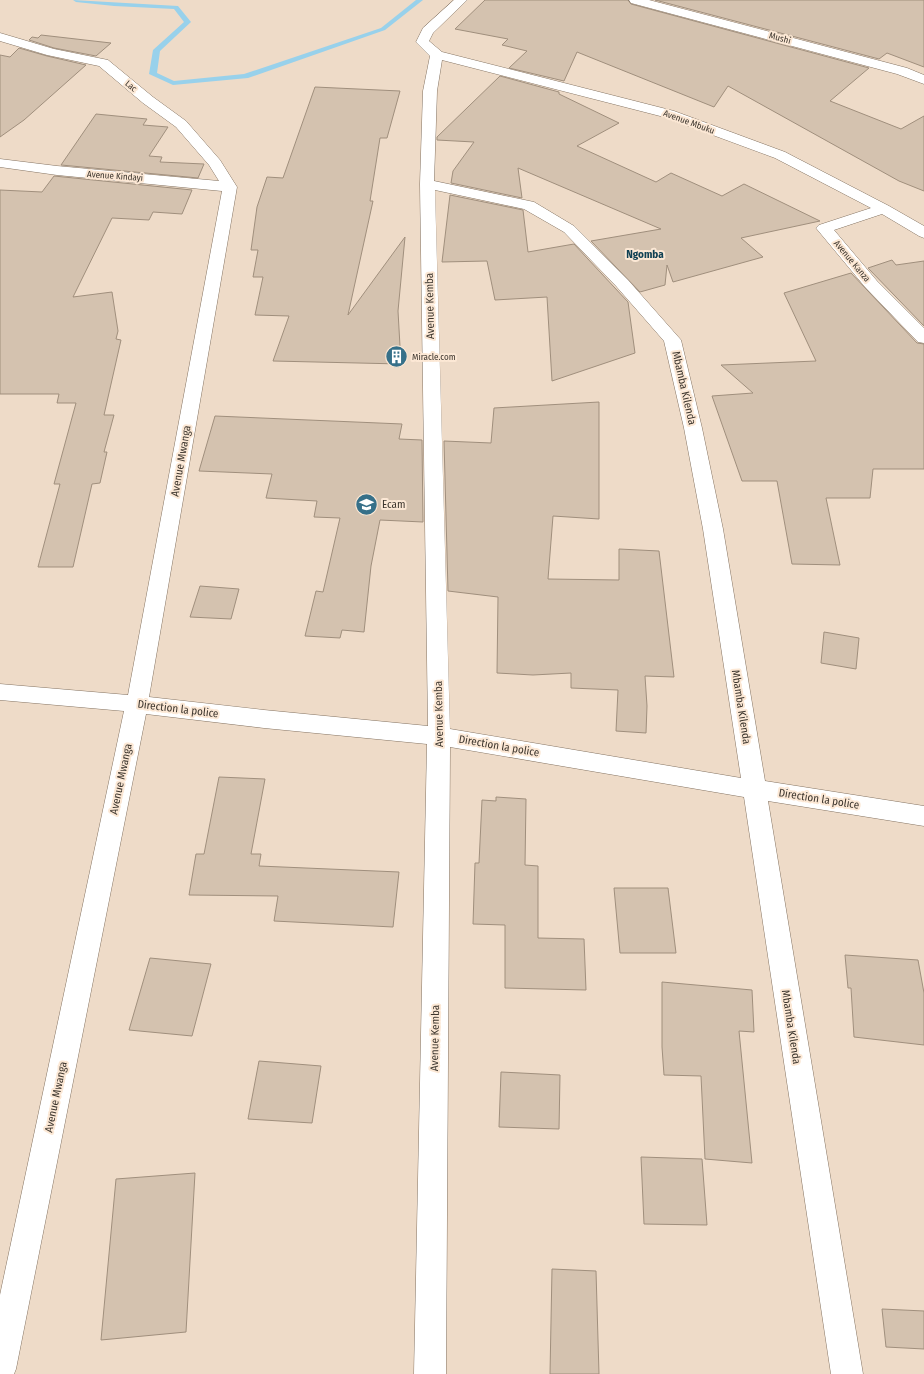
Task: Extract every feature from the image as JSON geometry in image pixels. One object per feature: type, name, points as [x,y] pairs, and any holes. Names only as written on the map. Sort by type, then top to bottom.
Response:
[{"type":"street","points":[[437,55],[422,42],[426,31],[461,0]]},
{"type":"street","name":"Mushi","points":[[635,0],[902,71],[924,80]]},
{"type":"street","name":"Lac","points":[[0,37],[52,52],[103,64],[181,124],[215,163],[230,187]]},
{"type":"street","name":"Avenue Kemba","points":[[430,1374],[439,736],[427,184],[430,91],[437,55]]},
{"type":"street","name":"Avenue Mbuku","points":[[437,55],[669,114],[780,155],[884,209],[924,233]]},
{"type":"street","name":"Avenue Kindayi","points":[[0,162],[51,171],[168,180],[230,187]]},
{"type":"street","name":"Mbamba Kilenda","points":[[427,184],[529,205],[569,229],[622,283],[672,340],[693,428],[713,529],[753,789],[847,1374]]},
{"type":"street","name":"Avenue Mwanga","points":[[0,1369],[136,704],[230,187]]},
{"type":"street","name":"Avenue Kanza","points":[[884,209],[824,228],[871,284],[924,338]]},
{"type":"street","name":"Direction la police","points":[[0,692],[136,704],[264,719],[439,736],[924,816]]},
{"type":"building","points":[[485,0],[628,0],[631,4],[869,68],[830,101],[901,129],[924,116],[924,191],[899,181],[728,86],[714,107],[577,52],[564,81],[509,68],[527,51],[502,45],[508,39],[455,29]]},
{"type":"building","points":[[655,0],[924,0],[924,67],[887,53],[879,59]]},
{"type":"building","points":[[41,35],[111,43],[96,56],[54,48],[29,40],[32,37],[38,38]]},
{"type":"building","points":[[19,48],[86,65],[24,120],[0,137],[0,55],[10,57]]},
{"type":"building","points":[[500,76],[559,92],[559,94],[619,123],[577,146],[656,182],[671,173],[722,196],[744,184],[820,221],[741,238],[763,257],[673,282],[667,265],[665,285],[640,292],[591,241],[661,229],[518,168],[522,198],[451,183],[453,171],[474,142],[437,140],[437,137]]},
{"type":"building","points":[[315,87],[400,91],[387,138],[380,138],[370,201],[373,201],[348,315],[405,237],[398,311],[401,364],[273,361],[289,316],[255,315],[263,277],[253,277],[258,250],[251,250],[257,207],[267,177],[283,178]]},
{"type":"building","points":[[96,114],[147,119],[143,125],[168,127],[149,156],[162,157],[160,162],[204,164],[198,178],[61,165]]},
{"type":"building","points":[[54,176],[192,190],[182,214],[153,212],[149,220],[112,218],[73,297],[112,292],[118,331],[116,339],[121,340],[104,415],[114,415],[104,452],[107,452],[100,483],[92,484],[73,567],[38,567],[60,484],[54,484],[76,403],[57,403],[59,394],[0,394],[0,190],[42,192]]},
{"type":"building","points":[[450,195],[523,210],[528,252],[574,244],[628,302],[635,353],[552,381],[547,297],[495,300],[487,261],[442,262]]},
{"type":"building","points":[[892,260],[896,265],[924,261],[924,326],[868,268]]},
{"type":"building","points":[[851,273],[917,343],[924,344],[924,469],[873,469],[870,498],[826,498],[840,565],[792,564],[777,481],[742,481],[712,396],[753,393],[721,365],[816,361],[784,293]]},
{"type":"building","points":[[599,402],[599,519],[553,516],[548,579],[619,580],[619,549],[659,551],[674,677],[645,676],[647,706],[646,733],[616,731],[618,690],[571,688],[571,673],[533,675],[497,673],[498,597],[448,591],[444,441],[491,443],[494,408]]},
{"type":"building","points":[[215,416],[402,424],[399,439],[422,440],[423,522],[380,520],[371,566],[364,632],[342,630],[340,638],[305,636],[316,591],[323,592],[340,518],[314,517],[317,501],[266,498],[272,474],[199,471]]},
{"type":"building","points":[[200,586],[239,589],[231,619],[190,617]]},
{"type":"building","points":[[824,632],[859,638],[856,669],[821,663]]},
{"type":"building","points":[[219,777],[265,779],[251,854],[261,854],[259,866],[399,872],[393,927],[274,921],[278,896],[189,895],[196,854],[204,854]]},
{"type":"building","points":[[496,797],[526,799],[525,865],[538,866],[538,938],[584,939],[586,990],[505,988],[505,925],[473,924],[475,863],[479,863],[482,800],[496,801]]},
{"type":"building","points":[[614,888],[668,888],[676,953],[620,953]]},
{"type":"building","points":[[845,955],[918,960],[924,993],[924,1045],[854,1037],[851,988],[848,988]]},
{"type":"building","points":[[150,958],[211,964],[192,1036],[129,1030]]},
{"type":"building","points":[[662,982],[752,990],[754,1032],[739,1031],[752,1163],[705,1159],[701,1076],[664,1075],[662,1047]]},
{"type":"building","points":[[259,1061],[321,1066],[312,1123],[248,1119]]},
{"type":"building","points":[[501,1072],[560,1075],[559,1129],[499,1127]]},
{"type":"building","points":[[641,1157],[702,1159],[707,1225],[644,1224]]},
{"type":"building","points":[[195,1173],[186,1332],[101,1340],[116,1179]]},
{"type":"building","points":[[552,1269],[596,1271],[599,1374],[550,1374]]},
{"type":"building","points":[[882,1309],[924,1311],[924,1349],[886,1347]]},
{"type":"waterway","points":[[76,0],[114,4],[176,7],[188,22],[157,50],[153,74],[173,83],[245,76],[383,29],[420,0]]},
{"type":"place","name":"Miracle.com","points":[[396,357]]},
{"type":"place","name":"Ecam","points":[[366,504]]},
{"type":"district","name":"Ngomba","points":[[645,254]]}]
